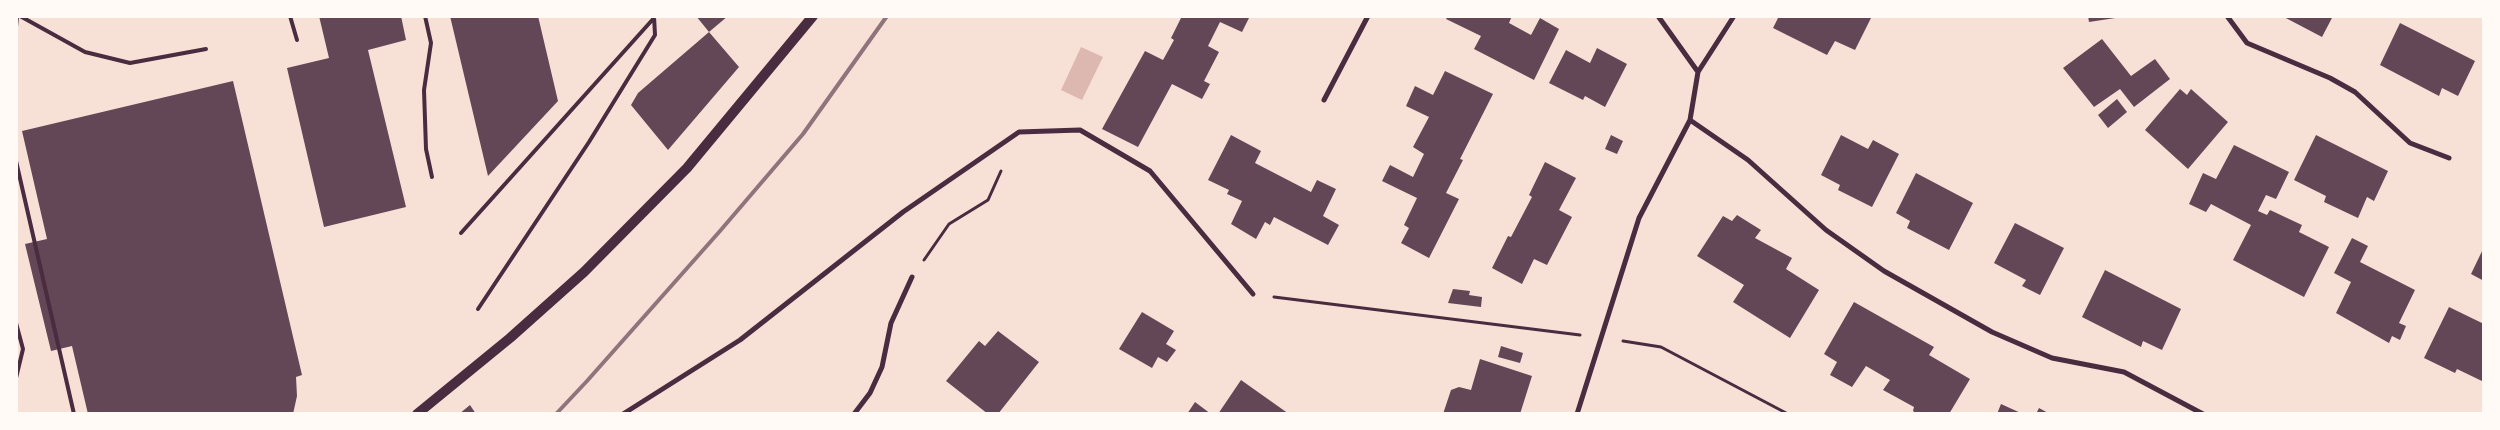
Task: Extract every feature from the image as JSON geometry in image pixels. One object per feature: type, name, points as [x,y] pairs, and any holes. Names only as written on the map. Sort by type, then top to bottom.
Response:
[{"type":"main road","points":[[417,414],[510,338],[584,272],[687,168],[813,16]]},
{"type":"street","points":[[1324,100],[1368,16]]},
{"type":"street","points":[[1658,16],[1698,72]]},
{"type":"street","points":[[1577,414],[1640,218],[1690,120],[1698,72],[1734,16]]},
{"type":"street","points":[[2227,16],[2247,43],[2330,78],[2355,92],[2410,143],[2449,158]]},
{"type":"street","points":[[1690,120],[1748,160],[1826,230],[1884,271],[1992,332],[2052,358],[2124,372],[2203,414]]},
{"type":"street","points":[[623,414],[740,340],[903,212],[1019,132],[1080,130],[1150,171],[1252,294]]},
{"type":"street","points":[[854,414],[870,394],[882,367],[891,323],[912,277]]},
{"type":"lane","points":[[16,27],[19,16],[85,52],[130,63],[206,49]]},
{"type":"lane","points":[[290,16],[297,40]]},
{"type":"lane","points":[[425,16],[431,43],[424,90],[426,149],[432,177]]},
{"type":"lane","points":[[461,233],[654,17]]},
{"type":"lane","points":[[478,309],[589,142],[655,35],[654,17]]},
{"type":"lane","points":[[16,160],[74,414]]},
{"type":"lane","points":[[16,323],[23,349],[16,378]]},
{"type":"path","points":[[912,277],[949,224],[988,200],[1019,132]]},
{"type":"path","points":[[1252,294],[1661,347],[1788,414]]},
{"type":"shaded area","points":[[1081,47],[1103,57],[1082,100],[1061,90]]},
{"type":"building","points":[[319,16],[401,16],[406,40],[368,50],[406,207],[324,227],[287,68],[329,58]]},
{"type":"building","points":[[450,16],[538,16],[558,101],[488,176]]},
{"type":"building","points":[[696,16],[728,16],[709,32]]},
{"type":"building","points":[[1182,16],[1250,16],[1242,32],[1220,22],[1208,46],[1219,52],[1204,81],[1210,84],[1202,99],[1172,84],[1138,147],[1102,129],[1145,51],[1163,60],[1174,40],[1171,38]]},
{"type":"building","points":[[1448,16],[1512,16],[1509,23],[1531,35],[1540,18],[1559,29],[1534,80],[1474,49],[1481,36],[1446,19]]},
{"type":"building","points":[[1779,16],[1872,16],[1855,50],[1835,41],[1827,55],[1773,28]]},
{"type":"building","points":[[2088,16],[2122,16],[2122,17],[2089,22]]},
{"type":"building","points":[[2282,16],[2333,16],[2322,37]]},
{"type":"building","points":[[2400,23],[2475,61],[2458,96],[2442,88],[2439,96],[2380,65]]},
{"type":"building","points":[[709,32],[739,67],[668,150],[631,105],[638,93]]},
{"type":"building","points":[[2102,39],[2131,76],[2155,59],[2170,79],[2134,107],[2120,89],[2094,107],[2063,68]]},
{"type":"building","points":[[1597,48],[1627,64],[1605,107],[1585,96],[1583,100],[1549,83],[1566,50],[1590,63]]},
{"type":"building","points":[[1445,71],[1493,94],[1460,159],[1463,160],[1446,193],[1459,199],[1429,258],[1401,243],[1409,228],[1404,225],[1417,198],[1382,181],[1390,165],[1413,177],[1424,154],[1413,147],[1429,117],[1406,106],[1415,86],[1433,95]]},
{"type":"building","points":[[233,81],[302,375],[296,377],[297,396],[293,414],[88,414],[72,346],[51,351],[25,244],[47,239],[22,131]]},
{"type":"building","points":[[2180,89],[2187,95],[2191,89],[2228,122],[2188,169],[2145,130]]},
{"type":"building","points":[[2117,99],[2127,112],[2108,128],[2098,115]]},
{"type":"building","points":[[1231,135],[1261,151],[1255,163],[1311,192],[1317,180],[1336,189],[1323,216],[1339,225],[1328,245],[1274,217],[1270,225],[1265,222],[1256,239],[1231,224],[1242,201],[1227,194],[1229,190],[1208,180]]},
{"type":"building","points":[[1611,135],[1623,141],[1617,154],[1605,149]]},
{"type":"building","points":[[1841,135],[1868,149],[1873,140],[1899,154],[1872,207],[1838,190],[1840,185],[1821,175]]},
{"type":"building","points":[[2316,135],[2388,171],[2374,201],[2367,197],[2358,218],[2324,202],[2326,196],[2294,180]]},
{"type":"building","points":[[2234,145],[2289,172],[2276,199],[2266,195],[2258,211],[2267,215],[2270,210],[2302,225],[2299,232],[2329,247],[2304,297],[2233,260],[2251,225],[2211,204],[2206,212],[2189,204],[2203,173],[2216,179]]},
{"type":"building","points":[[1545,162],[1576,178],[1559,210],[1572,217],[1547,265],[1534,259],[1522,284],[1492,268],[1508,236],[1511,237],[1532,197],[1529,195]]},
{"type":"building","points":[[1916,173],[1973,203],[1949,250],[1907,228],[1910,221],[1896,213]]},
{"type":"building","points":[[1737,215],[1761,230],[1755,238],[1792,258],[1786,269],[1819,290],[1790,338],[1733,302],[1744,285],[1697,256],[1723,216],[1732,221]]},
{"type":"building","points":[[2015,223],[2064,248],[2040,295],[2022,286],[2026,280],[1994,263]]},
{"type":"building","points":[[2352,238],[2368,246],[2360,262],[2415,290],[2399,323],[2406,326],[2400,340],[2392,336],[2389,343],[2336,313],[2351,282],[2334,273]]},
{"type":"building","points":[[2484,247],[2484,281],[2471,274]]},
{"type":"building","points":[[2105,270],[2181,309],[2162,350],[2143,341],[2141,347],[2082,317]]},
{"type":"building","points":[[1453,289],[1470,291],[1469,295],[1482,297],[1481,307],[1448,303]]},
{"type":"building","points":[[1854,302],[1934,347],[1929,355],[1970,379],[1949,414],[1917,414],[1913,411],[1914,407],[1883,390],[1890,380],[1866,366],[1852,387],[1830,375],[1837,362],[1824,354]]},
{"type":"building","points":[[2449,307],[2484,324],[2484,382],[2457,369],[2455,373],[2424,358]]},
{"type":"building","points":[[1142,312],[1174,331],[1166,344],[1176,350],[1167,362],[1158,357],[1152,368],[1119,349]]},
{"type":"building","points":[[998,331],[1039,362],[998,414],[988,414],[946,381],[979,341],[985,346]]},
{"type":"building","points":[[1501,346],[1523,353],[1520,363],[1498,357]]},
{"type":"building","points":[[1480,359],[1532,376],[1520,414],[1443,414],[1451,390],[1459,387],[1471,390]]},
{"type":"building","points":[[1241,380],[1289,414],[1218,414]]},
{"type":"building","points":[[1195,402],[1211,414],[1187,414]]},
{"type":"building","points":[[2001,404],[2023,414],[1997,414]]},
{"type":"building","points":[[470,405],[476,414],[459,414]]},
{"type":"building","points":[[2039,408],[2050,414],[2036,414]]},
{"type":"railway","points":[[556,414],[720,231],[803,134],[887,16]]}]
